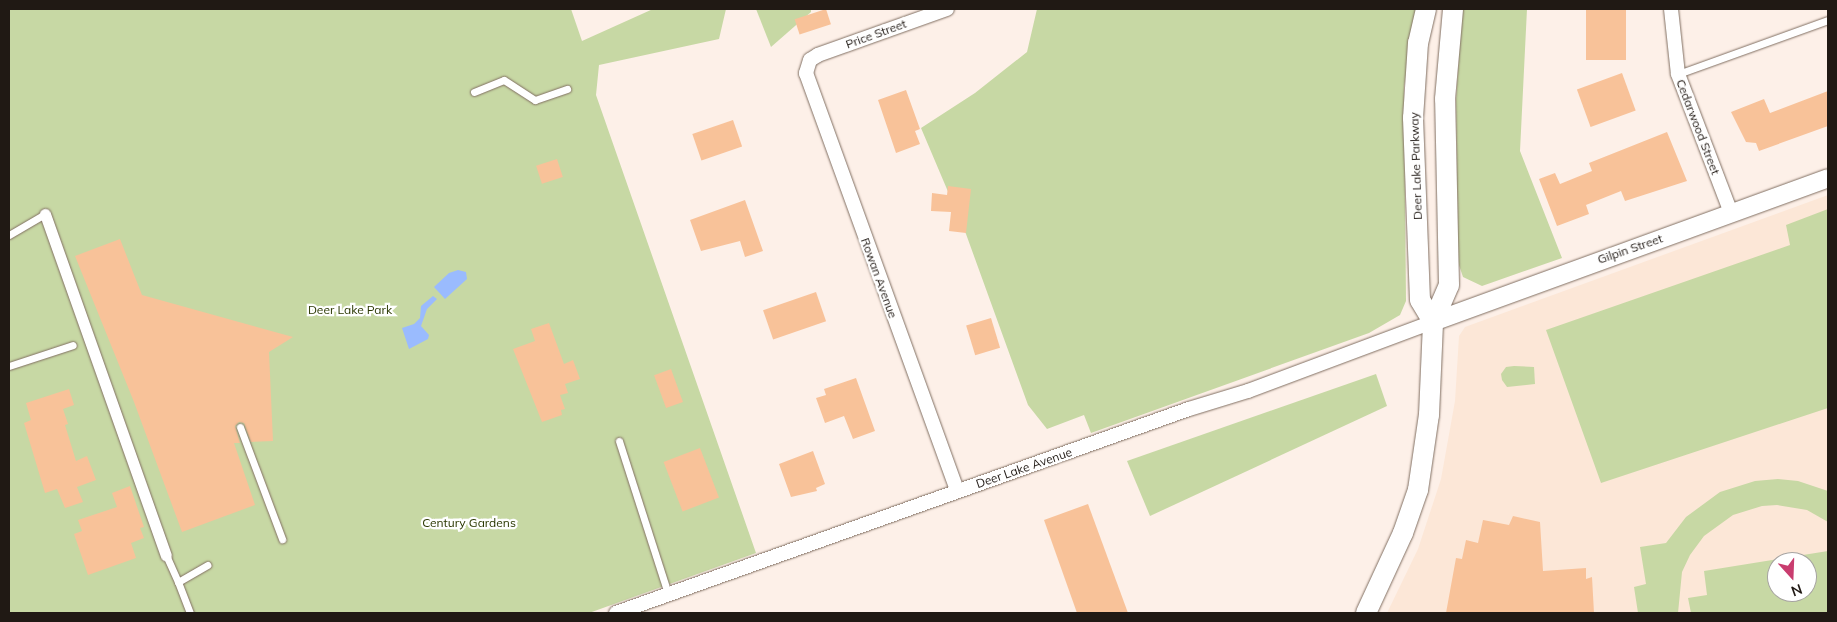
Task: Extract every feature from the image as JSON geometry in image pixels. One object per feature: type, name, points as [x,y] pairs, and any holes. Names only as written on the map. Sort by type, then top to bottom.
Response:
[{"type":"main road","name":"Deer Lake Parkway","points":[[1426,9],[1418,43],[1414,118],[1420,300],[1433,322]]},
{"type":"main road","points":[[1366,613],[1403,533],[1418,490],[1429,416],[1433,322],[1450,284],[1445,99],[1453,9]]},
{"type":"street","name":"Price Street","points":[[808,64],[818,54],[947,9]]},
{"type":"street","name":"Cedarwood Street","points":[[1672,9],[1678,74],[1731,213]]},
{"type":"street","name":"Rowan Avenue","points":[[808,64],[807,79],[957,492]]},
{"type":"street","name":"Gilpin Street","points":[[1433,322],[1828,178]]},
{"type":"street","points":[[45,214],[166,555]]},
{"type":"street","name":"Deer Lake Avenue","points":[[616,613],[1257,388],[1433,322]]},
{"type":"lane","points":[[1678,74],[1828,20]]},
{"type":"lane","points":[[474,92],[504,80],[535,100],[567,89]]},
{"type":"lane","points":[[9,235],[45,214]]},
{"type":"lane","points":[[9,366],[73,344]]},
{"type":"lane","points":[[240,427],[282,539]]},
{"type":"lane","points":[[619,441],[668,594]]},
{"type":"lane","points":[[166,555],[190,613]]},
{"type":"lane","points":[[178,582],[208,565]]},
{"type":"shaded area","points":[[1828,195],[1828,613],[1387,613],[1418,549],[1441,479],[1455,401],[1459,336],[1465,327]]},
{"type":"green space","name":"Deer Lake Park","points":[[9,9],[571,9],[582,41],[653,9],[726,9],[719,39],[599,65],[596,95],[756,553],[589,613],[9,613]]},
{"type":"green space","points":[[756,9],[811,9],[811,12],[771,47]]},
{"type":"green space","points":[[1037,9],[1419,9],[1404,86],[1406,301],[1400,315],[1369,333],[1091,433],[1084,415],[1047,429],[1028,405],[966,234],[921,128],[975,93],[1027,52]]},
{"type":"green space","points":[[1462,9],[1527,9],[1520,151],[1562,258],[1482,286],[1463,277],[1458,262],[1456,100]]},
{"type":"green space","points":[[1828,209],[1828,408],[1601,483],[1546,330],[1790,245],[1786,225]]},
{"type":"green space","points":[[1506,367],[1534,367],[1535,384],[1507,387],[1502,380],[1501,374]]},
{"type":"green space","points":[[1376,374],[1387,406],[1150,516],[1127,461]]},
{"type":"green space","points":[[1778,479],[1798,481],[1828,491],[1828,522],[1807,510],[1777,505],[1762,506],[1733,515],[1704,536],[1690,555],[1682,572],[1678,613],[1638,613],[1634,587],[1646,584],[1640,547],[1666,543],[1686,517],[1720,492],[1755,481]]},
{"type":"green space","points":[[1828,551],[1828,613],[1691,613],[1688,598],[1707,595],[1704,571],[1767,561],[1767,602],[1817,602],[1817,553]]},
{"type":"water","points":[[458,270],[466,272],[467,279],[445,299],[434,287],[449,273]]},
{"type":"water","points":[[433,296],[437,299],[427,309],[421,326],[429,335],[428,339],[409,349],[402,328],[414,324],[420,318],[421,306]]},
{"type":"building","points":[[826,9],[831,24],[800,34],[795,19]]},
{"type":"building","points":[[1586,9],[1626,9],[1626,60],[1586,60]]},
{"type":"building","points":[[1622,73],[1636,111],[1591,127],[1577,89]]},
{"type":"building","points":[[906,90],[920,129],[915,131],[920,144],[896,153],[878,100]]},
{"type":"building","points":[[1828,91],[1828,126],[1759,151],[1756,143],[1746,142],[1731,112],[1764,99],[1770,113]]},
{"type":"building","points":[[733,120],[742,146],[701,160],[692,134]]},
{"type":"building","points":[[1667,132],[1687,181],[1625,201],[1621,191],[1586,205],[1589,214],[1557,226],[1539,179],[1555,173],[1560,184],[1592,171],[1589,163]]},
{"type":"building","points":[[557,159],[563,177],[542,184],[536,166]]},
{"type":"building","points":[[948,186],[971,189],[966,233],[949,231],[951,212],[931,211],[932,193],[947,195]]},
{"type":"building","points":[[745,200],[763,251],[745,257],[740,241],[701,251],[690,220]]},
{"type":"building","points":[[120,239],[142,295],[293,337],[269,352],[273,441],[251,442],[244,423],[239,422],[235,426],[240,443],[234,443],[255,505],[182,532],[134,402],[75,256]]},
{"type":"building","points":[[816,292],[826,321],[773,340],[763,310]]},
{"type":"building","points":[[991,318],[1000,348],[975,355],[966,326]]},
{"type":"building","points":[[549,323],[564,364],[573,360],[580,379],[565,384],[568,393],[560,395],[565,409],[561,410],[562,415],[542,422],[513,349],[535,341],[531,329]]},
{"type":"building","points":[[671,369],[683,402],[666,408],[654,375]]},
{"type":"building","points":[[856,378],[875,431],[853,439],[844,416],[825,423],[816,398],[826,395],[824,389]]},
{"type":"building","points":[[69,389],[74,405],[63,409],[68,424],[65,425],[76,461],[87,456],[96,480],[77,487],[83,502],[65,508],[57,489],[45,493],[24,423],[31,420],[26,403]]},
{"type":"building","points":[[700,448],[719,497],[683,511],[664,462]]},
{"type":"building","points":[[813,451],[825,484],[816,488],[817,491],[791,497],[779,464]]},
{"type":"building","points":[[130,486],[144,527],[140,528],[144,538],[131,543],[136,558],[88,575],[74,534],[82,531],[78,520],[117,507],[112,493]]},
{"type":"building","points":[[1088,504],[1128,613],[1077,613],[1044,520]]},
{"type":"building","points":[[1513,516],[1540,522],[1543,571],[1586,568],[1586,579],[1592,577],[1594,613],[1446,613],[1456,558],[1462,559],[1466,540],[1478,543],[1483,520],[1509,525]]},
{"type":"park label","name":"Century Gardens","points":[[469,523]]}]
